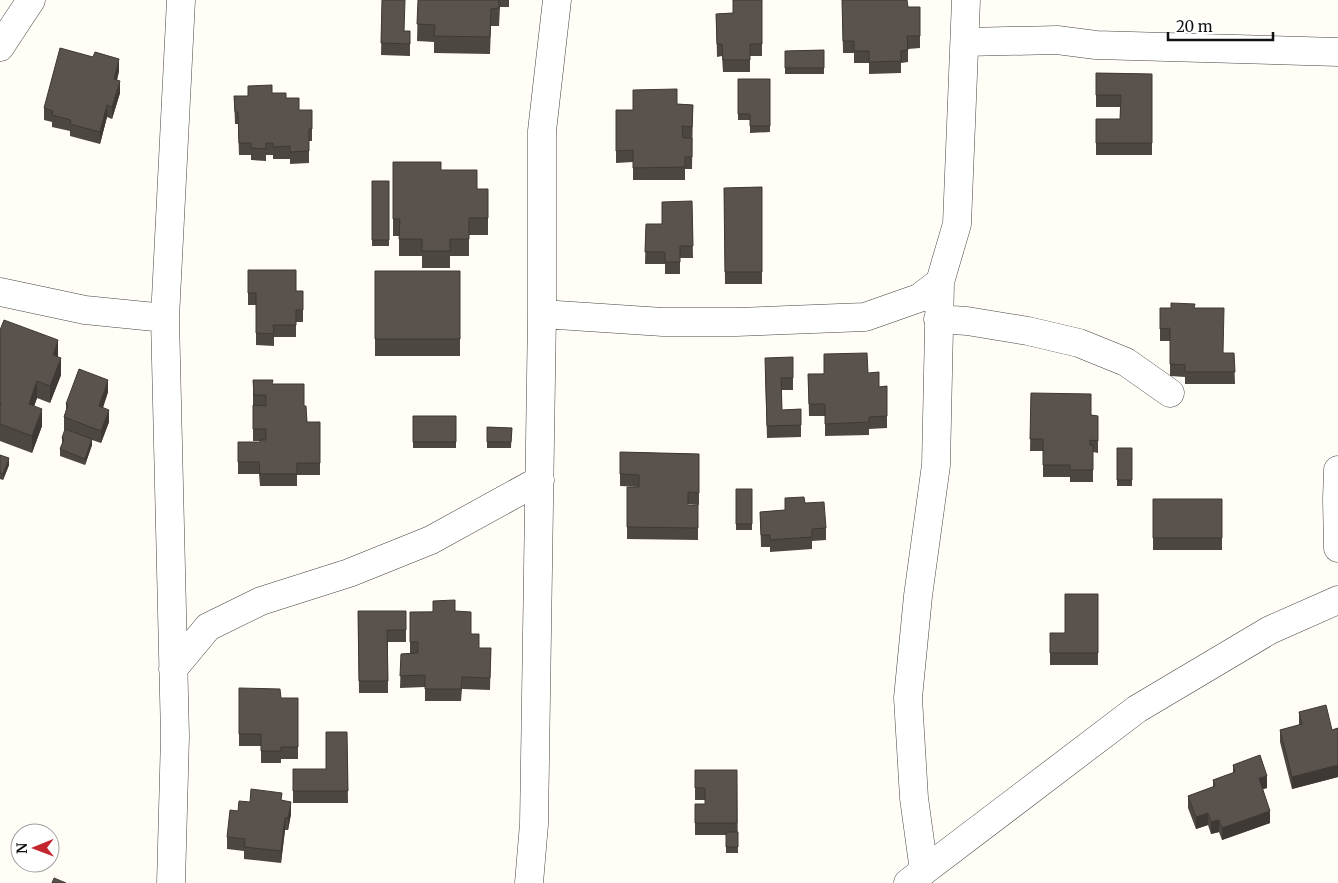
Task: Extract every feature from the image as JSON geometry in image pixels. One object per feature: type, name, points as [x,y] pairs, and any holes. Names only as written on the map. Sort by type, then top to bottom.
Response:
[{"type":"street","points":[[0,47],[31,0]]},
{"type":"street","points":[[171,883],[175,736],[165,318],[181,0]]},
{"type":"street","points":[[528,883],[534,824],[542,314],[542,131],[557,0]]},
{"type":"street","points":[[916,877],[914,798],[908,698],[918,596],[936,465],[940,282],[957,224],[966,0]]},
{"type":"street","points":[[965,42],[1058,40],[1096,45],[1338,52]]},
{"type":"street","points":[[542,314],[663,322],[736,322],[865,317],[920,298],[940,282]]},
{"type":"street","points":[[0,292],[85,310],[165,318]]},
{"type":"street","points":[[938,319],[967,321],[1028,331],[1078,343],[1126,362],[1170,393]]},
{"type":"street","points":[[1338,470],[1336,499],[1338,548]]},
{"type":"street","points":[[173,669],[208,627],[261,601],[349,573],[431,540],[540,480]]},
{"type":"street","points":[[916,877],[1138,709],[1270,630],[1338,600]]},
{"type":"building","points":[[382,0],[405,0],[404,31],[410,31],[410,44],[381,43]]},
{"type":"building","points":[[418,0],[499,0],[499,8],[491,9],[490,37],[434,36],[435,25],[417,24]]},
{"type":"building","points":[[733,0],[762,0],[762,44],[750,44],[750,60],[723,60],[722,44],[717,44],[716,14],[733,13]]},
{"type":"building","points":[[842,0],[907,0],[908,7],[920,7],[920,36],[907,36],[908,50],[901,51],[901,61],[869,62],[869,51],[854,51],[854,41],[843,41]]},
{"type":"building","points":[[60,48],[93,57],[95,52],[119,59],[114,79],[120,81],[112,107],[107,105],[100,132],[70,124],[71,120],[52,115],[53,111],[44,108]]},
{"type":"building","points":[[824,50],[824,68],[785,68],[785,51]]},
{"type":"building","points":[[1096,73],[1152,74],[1152,143],[1096,143],[1096,119],[1120,119],[1121,95],[1096,95]]},
{"type":"building","points":[[738,79],[770,79],[770,126],[750,126],[750,114],[738,114]]},
{"type":"building","points":[[272,85],[272,93],[286,93],[286,98],[299,98],[299,110],[312,110],[312,129],[309,129],[309,151],[290,152],[290,146],[273,147],[273,143],[266,143],[266,149],[251,148],[251,143],[239,143],[238,112],[235,112],[234,96],[248,96],[248,86]]},
{"type":"building","points":[[677,89],[677,104],[693,105],[692,127],[682,126],[683,138],[692,138],[692,157],[685,157],[685,167],[633,168],[633,150],[616,151],[616,110],[633,110],[633,90]]},
{"type":"building","points":[[393,162],[441,162],[441,170],[477,170],[477,189],[488,189],[488,218],[469,218],[469,239],[450,239],[450,251],[422,251],[422,239],[399,239],[400,219],[393,219]]},
{"type":"building","points":[[372,181],[389,181],[389,240],[372,240]]},
{"type":"building","points":[[762,187],[762,272],[725,272],[724,188]]},
{"type":"building","points":[[692,201],[693,246],[680,246],[680,262],[665,262],[665,252],[645,252],[646,224],[662,224],[662,202]]},
{"type":"building","points":[[248,270],[296,270],[296,291],[303,291],[303,310],[296,310],[296,325],[273,325],[274,334],[256,333],[256,293],[248,293]]},
{"type":"building","points":[[375,271],[460,271],[460,339],[375,339]]},
{"type":"building","points":[[1171,303],[1195,304],[1194,308],[1224,308],[1223,353],[1234,353],[1235,372],[1185,372],[1185,365],[1170,364],[1170,328],[1160,329],[1160,308],[1171,308]]},
{"type":"building","points":[[4,320],[58,340],[53,355],[61,358],[50,386],[37,381],[29,404],[42,409],[32,436],[0,424],[0,330]]},
{"type":"building","points":[[867,353],[868,373],[879,372],[879,387],[887,386],[887,416],[869,417],[869,422],[825,424],[825,404],[809,404],[808,374],[824,374],[824,354]]},
{"type":"building","points":[[793,357],[793,378],[781,378],[782,410],[801,409],[801,425],[767,426],[765,358]]},
{"type":"building","points":[[79,369],[108,380],[99,406],[109,410],[101,431],[64,417],[68,405],[66,404]]},
{"type":"building","points":[[253,380],[273,380],[272,384],[304,384],[304,406],[306,406],[307,422],[320,422],[320,463],[297,463],[297,474],[260,474],[259,462],[238,462],[238,442],[260,442],[260,440],[266,440],[266,429],[253,429],[253,405],[266,406],[266,395],[254,395]]},
{"type":"building","points":[[1031,393],[1091,394],[1091,415],[1098,416],[1098,441],[1090,440],[1090,445],[1093,445],[1093,470],[1070,470],[1070,465],[1043,465],[1043,439],[1030,439]]},
{"type":"building","points":[[413,416],[456,416],[456,442],[413,442]]},
{"type":"building","points":[[487,427],[512,428],[511,442],[487,442]]},
{"type":"building","points":[[65,429],[92,439],[85,459],[60,449]]},
{"type":"building","points":[[1117,448],[1132,448],[1132,480],[1117,480]]},
{"type":"building","points":[[620,452],[699,454],[699,493],[688,492],[688,505],[698,505],[698,528],[627,527],[627,487],[639,487],[639,475],[620,474]]},
{"type":"building","points":[[0,455],[9,458],[3,474],[0,473]]},
{"type":"building","points":[[736,489],[752,489],[752,524],[736,524]]},
{"type":"building","points":[[804,497],[805,503],[824,502],[826,528],[812,529],[812,537],[770,540],[770,535],[761,535],[760,512],[785,510],[785,498]]},
{"type":"building","points":[[1153,499],[1222,499],[1222,538],[1153,538]]},
{"type":"building","points":[[1065,594],[1098,594],[1098,653],[1050,653],[1050,633],[1065,633]]},
{"type":"building","points":[[455,600],[455,611],[471,612],[471,634],[479,634],[479,648],[491,648],[490,678],[462,677],[461,689],[425,689],[425,675],[400,676],[401,654],[418,653],[418,642],[410,642],[410,612],[433,612],[433,601]]},
{"type":"building","points":[[358,611],[406,611],[406,630],[387,630],[388,681],[359,681]]},
{"type":"building","points":[[239,688],[280,689],[281,698],[298,698],[298,747],[281,747],[281,751],[261,751],[261,734],[239,734]]},
{"type":"building","points":[[1326,705],[1332,730],[1338,728],[1338,765],[1292,777],[1280,730],[1302,724],[1299,712]]},
{"type":"building","points":[[326,732],[347,732],[348,791],[293,791],[293,769],[326,769]]},
{"type":"building","points":[[1260,755],[1267,776],[1259,778],[1270,811],[1222,828],[1219,820],[1211,822],[1208,813],[1196,817],[1188,796],[1215,786],[1213,780],[1235,772],[1233,765]]},
{"type":"building","points":[[695,770],[737,770],[737,823],[695,823],[695,804],[705,804],[705,788],[695,788]]},
{"type":"building","points":[[251,789],[282,793],[281,800],[291,802],[288,818],[285,818],[281,851],[244,847],[245,839],[227,837],[230,810],[238,811],[239,801],[250,802]]},
{"type":"building","points":[[726,832],[738,832],[738,847],[726,847]]},
{"type":"building","points":[[54,878],[66,883],[52,883]]}]
